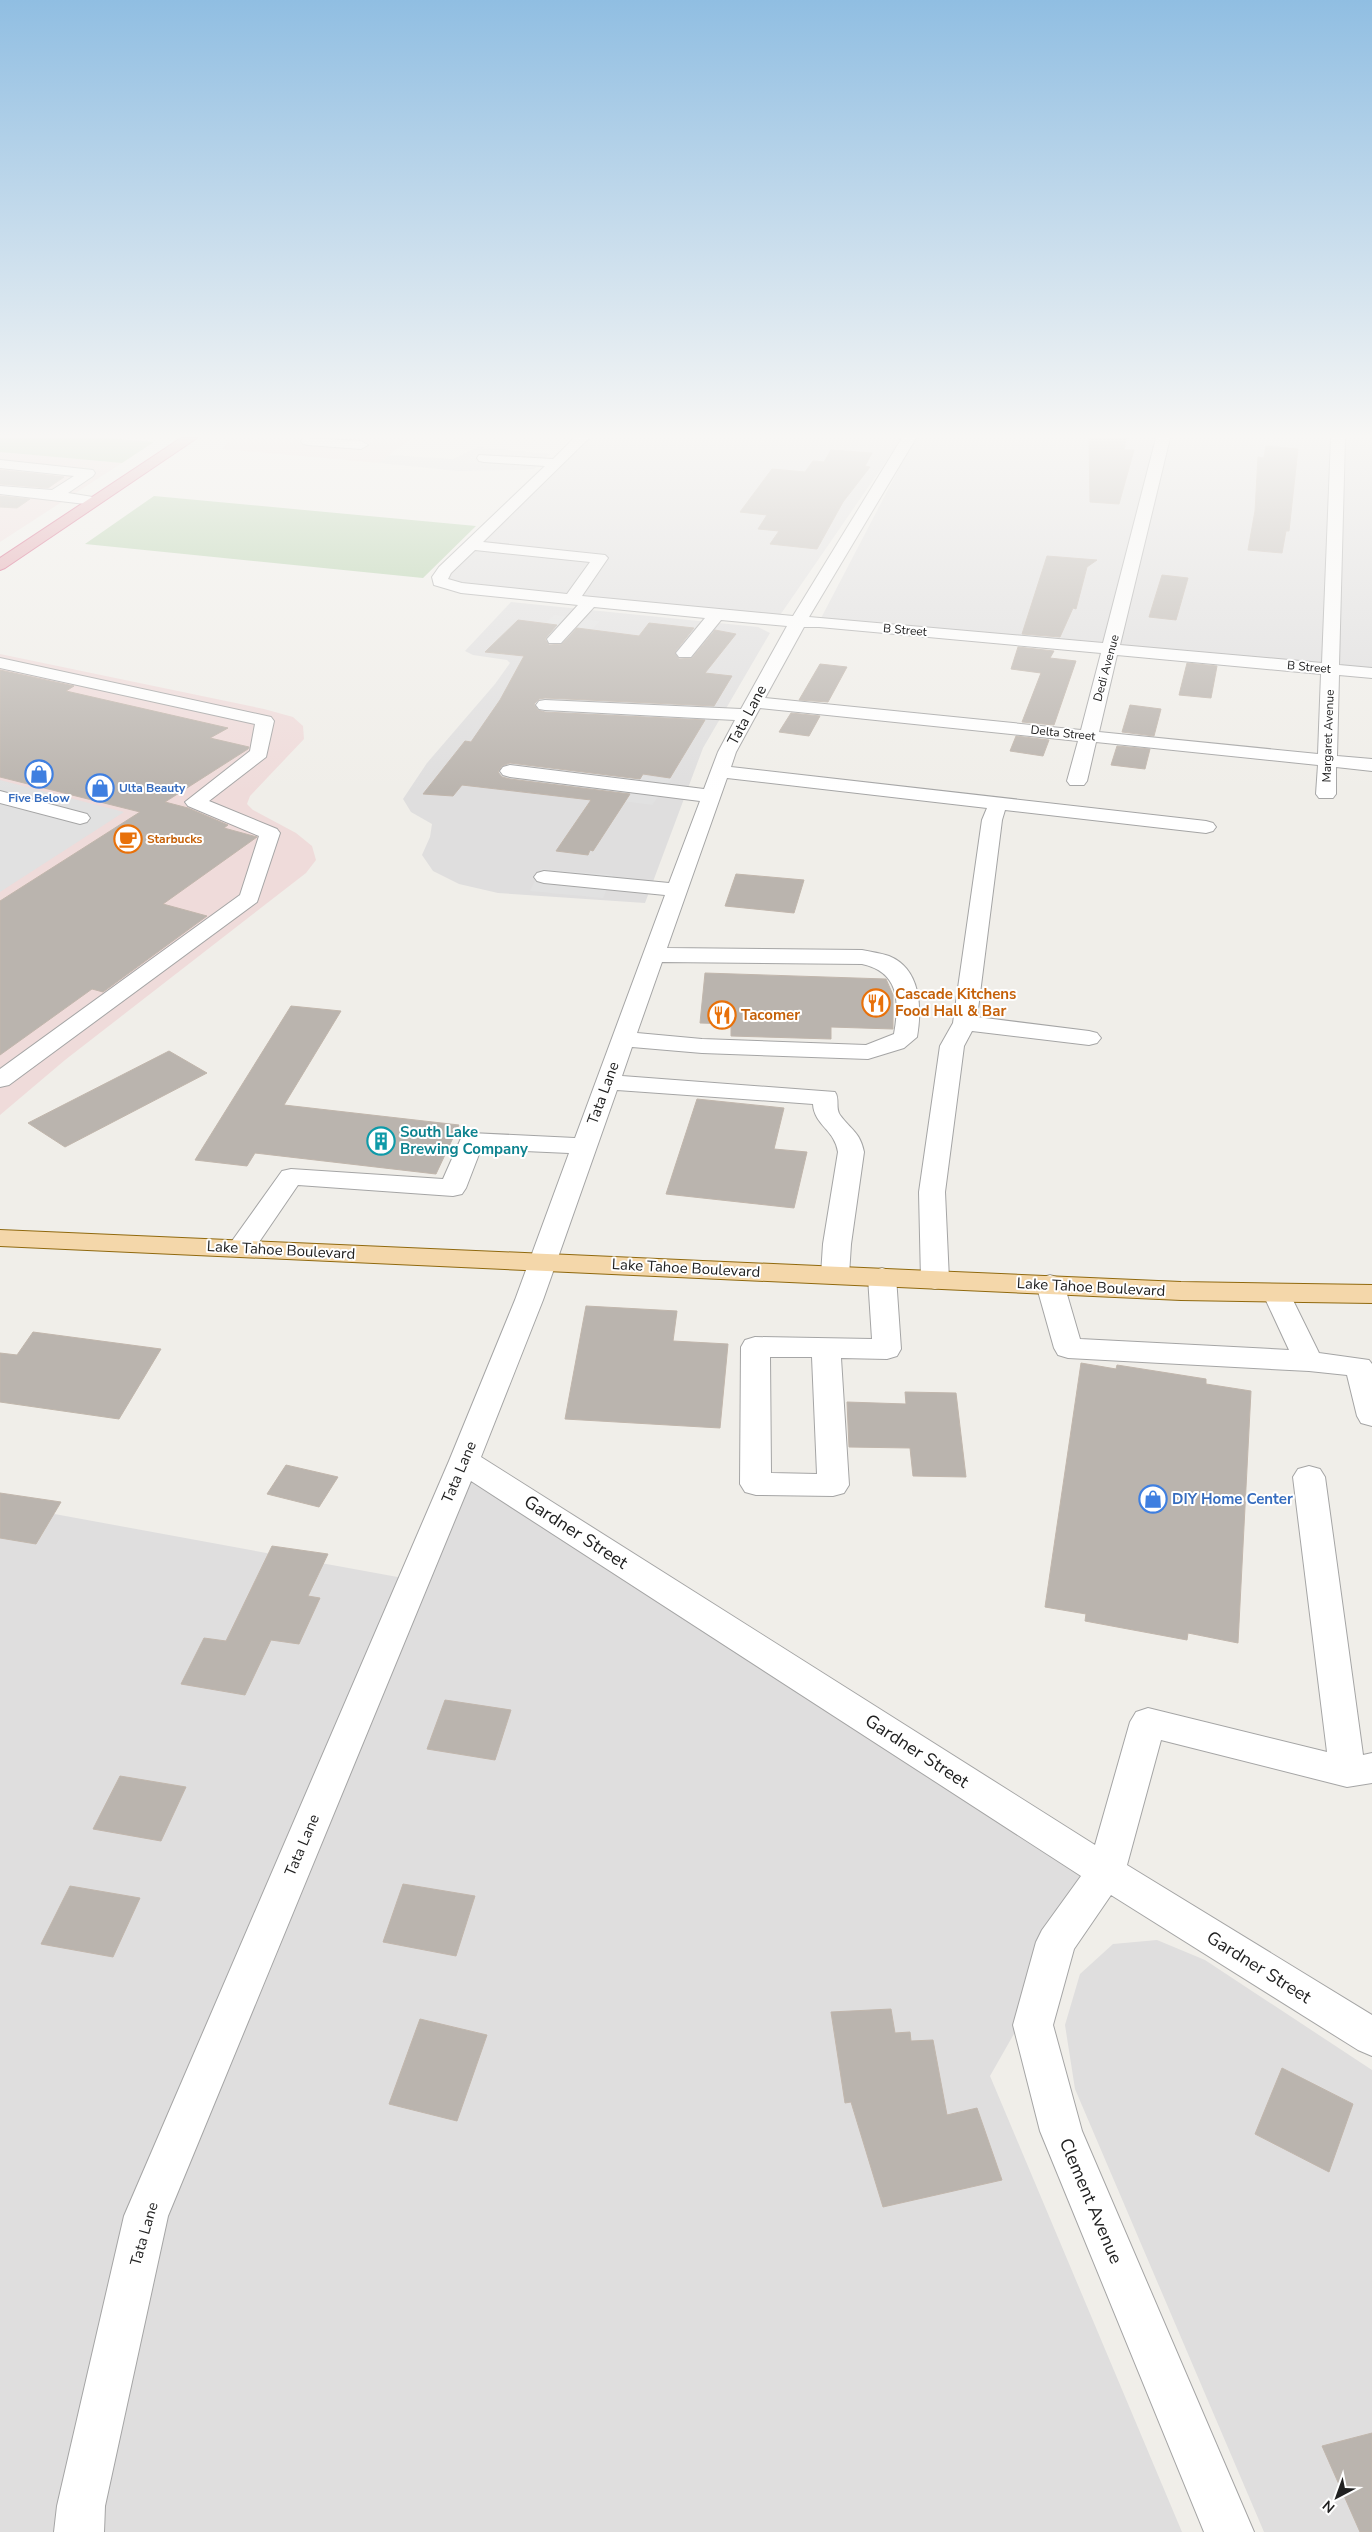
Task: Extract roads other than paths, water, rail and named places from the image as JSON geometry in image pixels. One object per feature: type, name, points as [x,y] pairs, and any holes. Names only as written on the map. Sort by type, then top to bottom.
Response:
[{"type":"highway","points":[[0,564],[12,556]]},
{"type":"main road","name":"Lake Tahoe Boulevard","points":[[0,1238],[544,1261],[882,1278],[1277,1294],[1372,1294]]},
{"type":"street","name":"B Street","points":[[460,556],[440,577],[440,582],[461,588],[717,615],[1372,673]]},
{"type":"street","points":[[570,600],[600,558],[582,556]]},
{"type":"street","name":"Tata Lane","points":[[79,2532],[81,2506],[146,2216],[464,1461],[544,1261],[583,1146],[675,890],[727,752],[798,622],[838,556]]},
{"type":"street","name":"Dedi Avenue","points":[[1076,781],[1134,556]]},
{"type":"street","name":"Margaret Avenue","points":[[1326,794],[1334,556]]},
{"type":"street","points":[[555,639],[590,602]]},
{"type":"street","points":[[685,653],[717,615]]},
{"type":"street","points":[[0,663],[265,720],[259,753],[195,802],[270,834],[250,898],[0,1080]]},
{"type":"street","name":"Delta Street","points":[[545,705],[750,709],[1088,736],[1372,765]]},
{"type":"street","points":[[510,771],[710,796]]},
{"type":"street","points":[[720,771],[1206,827]]},
{"type":"street","points":[[0,797],[80,818]]},
{"type":"street","points":[[935,1280],[932,1192],[952,1046],[965,1023],[992,820],[998,803]]},
{"type":"street","points":[[544,877],[675,890]]},
{"type":"street","points":[[622,1039],[702,1046],[868,1052],[896,1044],[905,1037],[908,997],[894,969],[882,961],[862,957],[652,955]]},
{"type":"street","points":[[965,1023],[1089,1038]]},
{"type":"street","points":[[606,1082],[826,1098],[824,1110],[828,1118],[848,1138],[851,1152],[836,1244],[834,1275]]},
{"type":"street","points":[[241,1248],[290,1178],[453,1188],[471,1141],[583,1146]]},
{"type":"street","points":[[826,1348],[833,1485],[756,1484],[755,1347],[826,1348],[887,1349],[882,1278]]},
{"type":"street","points":[[1050,1284],[1068,1348],[1310,1361],[1359,1367],[1372,1416]]},
{"type":"street","points":[[1277,1294],[1310,1361]]},
{"type":"street","name":"Gardner Street","points":[[464,1461],[1106,1872],[1372,2037]]},
{"type":"street","points":[[1309,1477],[1359,1770]]},
{"type":"street","name":"Clement Avenue","points":[[1229,2532],[1061,2131],[1033,2025],[1056,1942],[1106,1872],[1148,1722],[1359,1770]]},
{"type":"place","name":"Five Below","points":[[39,774]]},
{"type":"place","name":"Ulta Beauty","points":[[100,788]]},
{"type":"place","name":"Starbucks","points":[[128,839]]},
{"type":"place","name":"Cascade Kitchens Food Hall & Bar","points":[[876,1003]]},
{"type":"place","name":"Tacomer","points":[[722,1015]]},
{"type":"place","name":"South Lake Brewing Company","points":[[381,1141]]},
{"type":"place","name":"DIY Home Center","points":[[1153,1499]]}]
